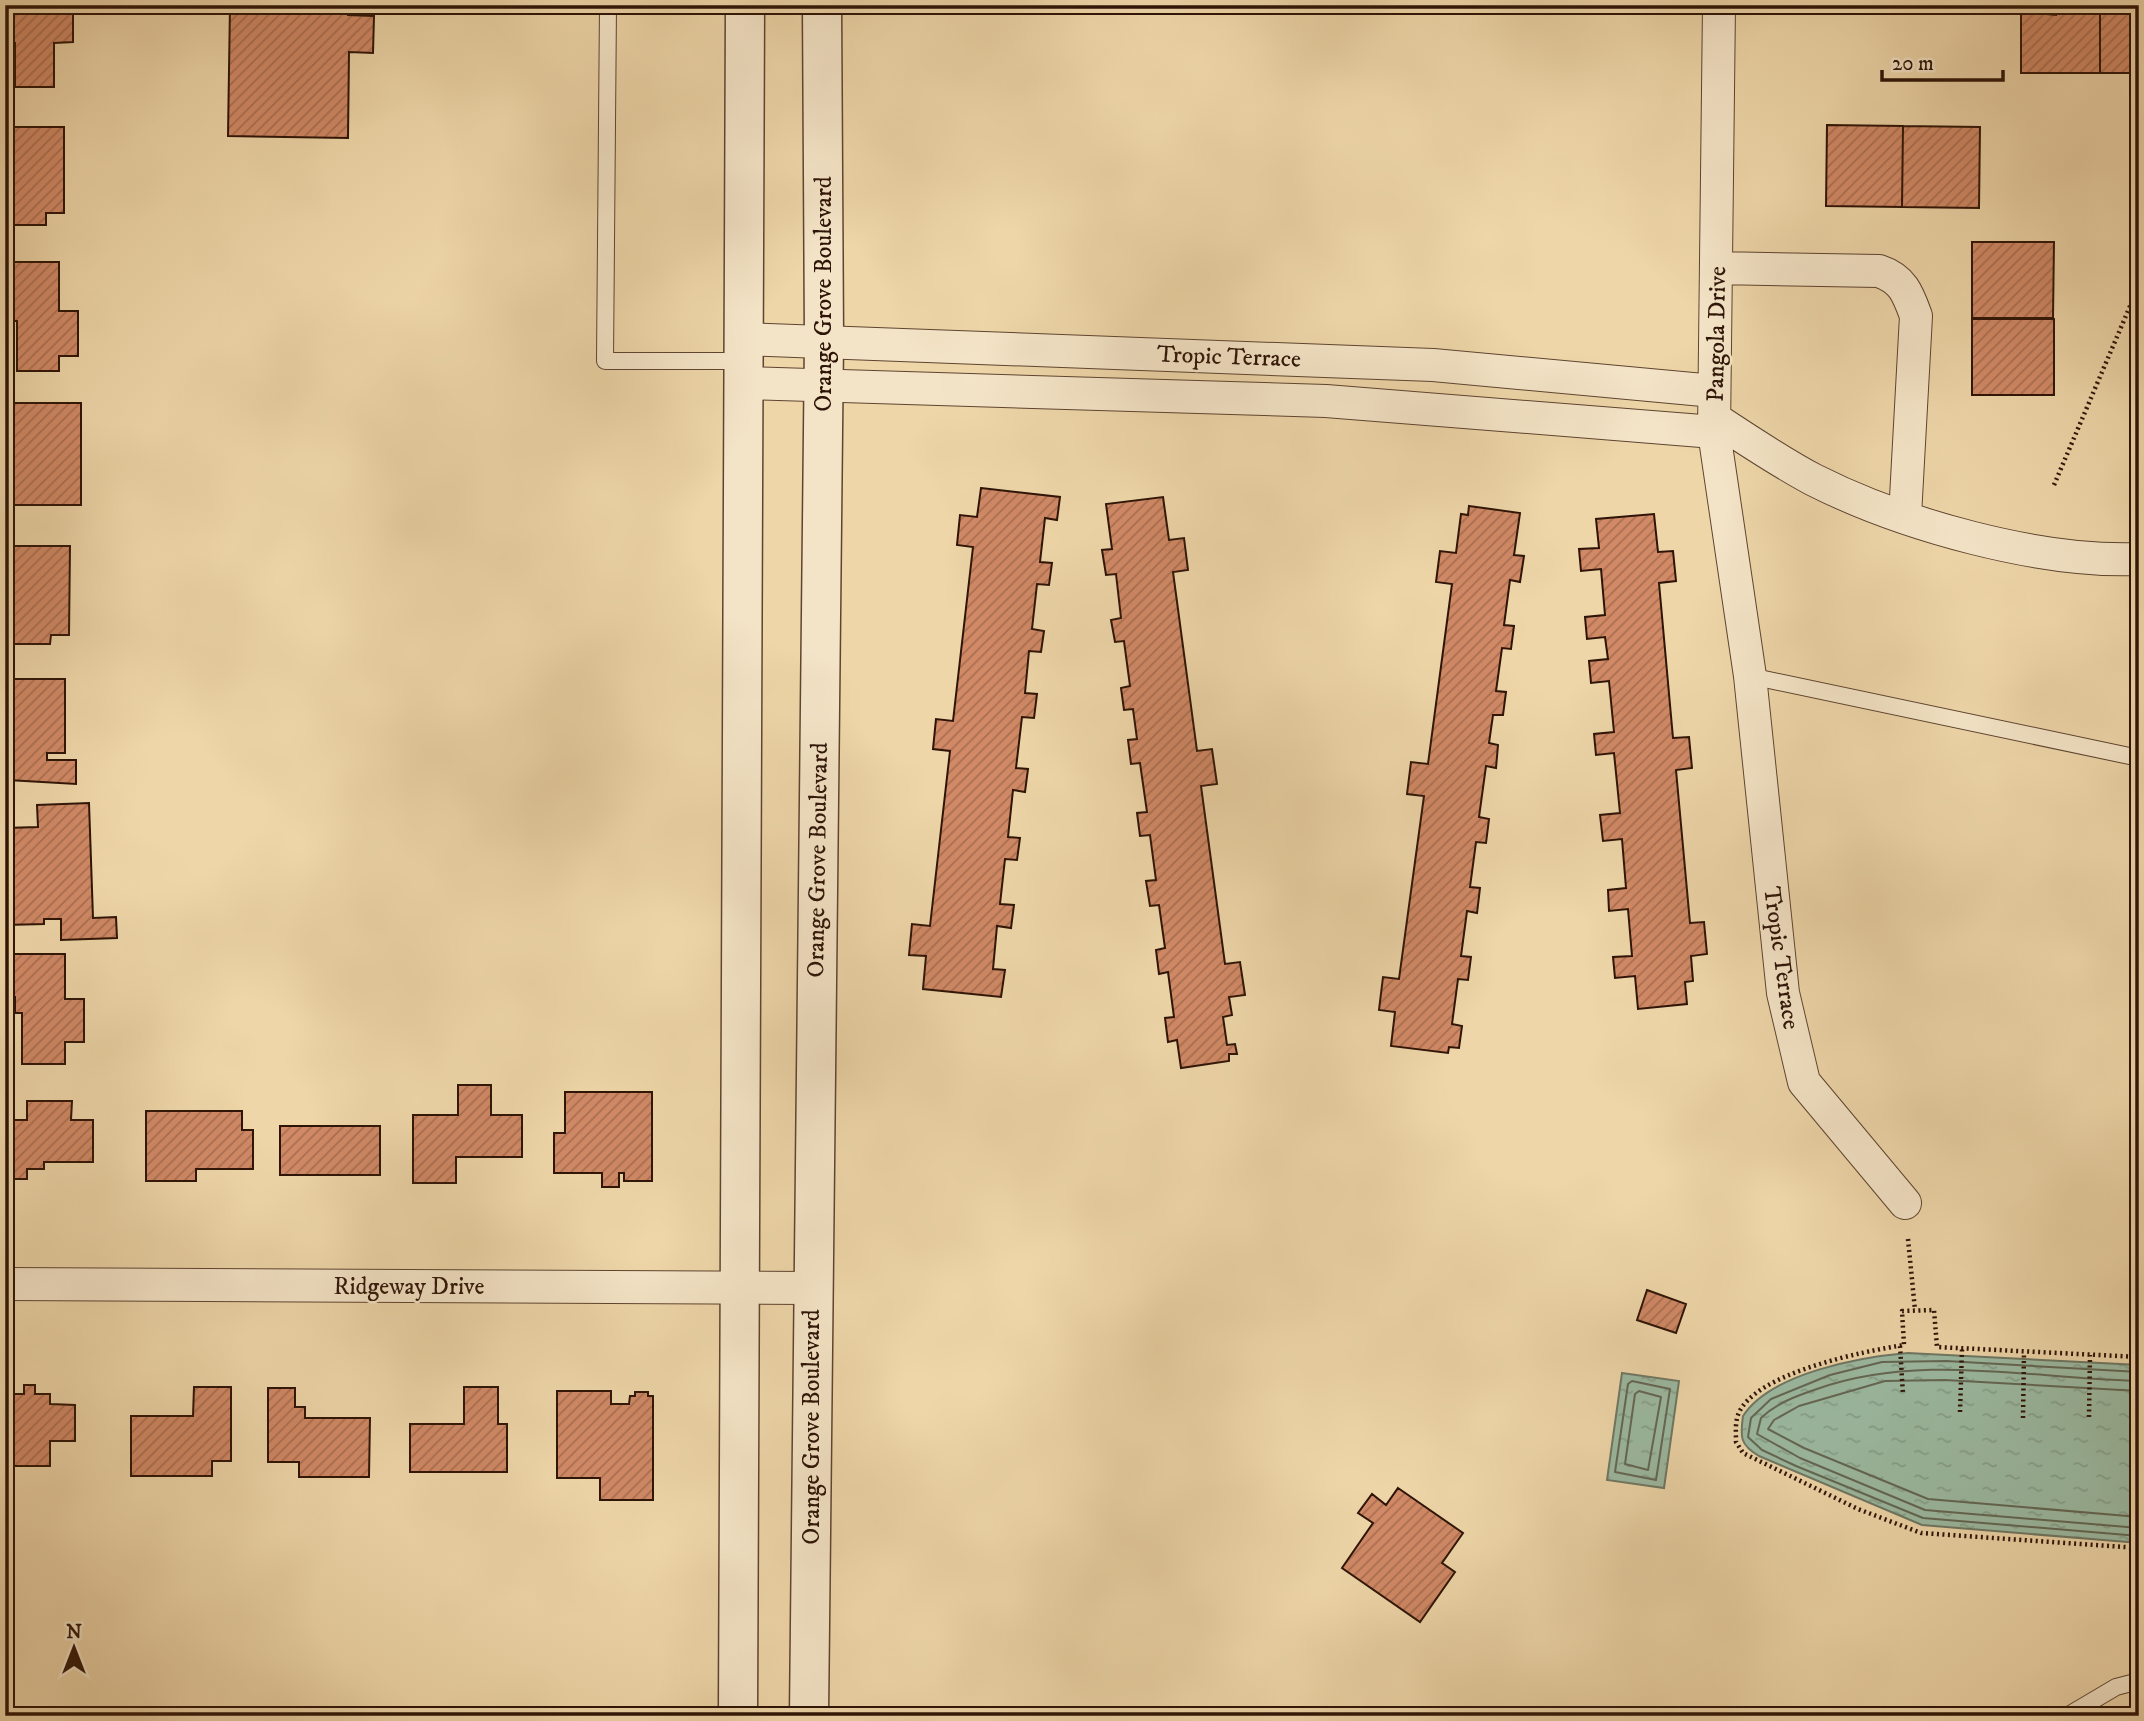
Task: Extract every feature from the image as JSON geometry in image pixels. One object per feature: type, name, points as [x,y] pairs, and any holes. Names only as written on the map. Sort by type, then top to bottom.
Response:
[{"type":"street","points":[[738,1716],[745,5]]},
{"type":"street","name":"Orange Grove Boulevard","points":[[809,1716],[824,386],[822,5]]},
{"type":"street","name":"Pangola Drive","points":[[1719,5],[1714,414],[1816,481],[1905,516],[1993,543],[2064,555],[2139,559]]},
{"type":"street","points":[[1717,268],[1879,271],[1894,276],[1906,290],[1916,316],[1905,516]]},
{"type":"street","name":"Tropic Terrace","points":[[742,361],[824,340],[1433,365],[1714,414]]},
{"type":"street","name":"Tropic Terrace","points":[[742,361],[824,386],[1714,414]]},
{"type":"street","name":"Tropic Terrace","points":[[1714,414],[1750,676],[1783,993],[1804,1082],[1905,1203]]},
{"type":"street","name":"Ridgeway Drive","points":[[5,1284],[812,1288]]},
{"type":"lane","points":[[608,5],[605,360],[742,361]]},
{"type":"lane","points":[[1750,676],[2139,758]]},
{"type":"lane","points":[[2067,1716],[2116,1687],[2139,1681]]},
{"type":"path","points":[[2054,485],[2139,285]]},
{"type":"path","points":[[1905,1203],[1915,1310]]},
{"type":"path","points":[[2139,1357],[1937,1347],[1934,1310],[1902,1311],[1904,1345],[1827,1361],[1765,1387],[1748,1400],[1739,1414],[1736,1442],[1743,1453],[1858,1508],[1921,1533],[2139,1548]]},
{"type":"path","points":[[1900,1346],[1903,1395]]},
{"type":"path","points":[[1959,1412],[1962,1349]]},
{"type":"path","points":[[2023,1418],[2024,1352]]},
{"type":"path","points":[[2089,1417],[2090,1355]]},
{"type":"water","points":[[1908,1353],[2139,1365],[2139,1543],[1922,1525],[1759,1456],[1745,1444],[1742,1435],[1743,1416],[1756,1401],[1774,1389],[1795,1378],[1842,1363]]},
{"type":"water","points":[[1622,1373],[1679,1381],[1664,1488],[1607,1480]]},
{"type":"building","points":[[5,5],[73,5],[73,42],[54,43],[54,87],[15,87],[15,43],[5,43]]},
{"type":"building","points":[[230,5],[348,5],[348,15],[374,16],[373,53],[349,52],[348,138],[228,136]]},
{"type":"building","points":[[2021,5],[2047,5],[2047,14],[2056,15],[2056,9],[2100,5],[2100,73],[2021,73]]},
{"type":"building","points":[[2100,5],[2139,9],[2139,73],[2100,73]]},
{"type":"building","points":[[1827,125],[1903,126],[1902,207],[1826,206]]},
{"type":"building","points":[[1903,126],[1980,127],[1979,208],[1902,207]]},
{"type":"building","points":[[5,127],[64,127],[64,213],[46,213],[46,225],[7,225]]},
{"type":"building","points":[[1972,242],[2054,242],[2053,318],[1972,318]]},
{"type":"building","points":[[5,262],[59,262],[59,311],[78,311],[78,356],[59,356],[59,371],[17,371],[17,321],[5,321]]},
{"type":"building","points":[[1972,319],[2054,319],[2054,395],[1972,395]]},
{"type":"building","points":[[9,403],[81,403],[81,505],[9,505],[9,482],[5,482]]},
{"type":"building","points":[[981,488],[1060,497],[1057,520],[1045,518],[1040,562],[1052,563],[1049,585],[1037,584],[1032,629],[1044,631],[1041,652],[1029,651],[1025,693],[1037,694],[1034,718],[1022,717],[1016,768],[1028,769],[1025,792],[1013,790],[1008,837],[1020,838],[1017,860],[1005,859],[1000,904],[1014,905],[1011,928],[997,926],[993,969],[1005,970],[1001,997],[923,989],[926,956],[909,955],[912,924],[930,926],[950,751],[933,749],[936,719],[953,721],[973,547],[957,545],[960,515],[977,517]]},
{"type":"building","points":[[1163,497],[1169,540],[1184,538],[1188,570],[1173,572],[1197,751],[1212,749],[1217,784],[1201,786],[1225,964],[1240,962],[1245,995],[1229,997],[1232,1015],[1223,1017],[1227,1045],[1235,1044],[1237,1054],[1229,1054],[1229,1061],[1181,1068],[1177,1040],[1168,1042],[1165,1018],[1174,1017],[1168,972],[1159,974],[1156,950],[1165,948],[1159,905],[1150,906],[1146,881],[1156,880],[1150,835],[1140,836],[1137,813],[1147,812],[1140,763],[1131,764],[1128,740],[1137,739],[1133,709],[1124,710],[1121,688],[1130,686],[1124,641],[1115,642],[1111,620],[1121,618],[1116,574],[1106,575],[1102,550],[1112,549],[1106,504]]},
{"type":"building","points":[[1469,506],[1520,513],[1514,555],[1524,556],[1520,582],[1510,580],[1504,625],[1514,626],[1511,649],[1502,648],[1496,691],[1506,692],[1503,715],[1493,715],[1489,743],[1498,745],[1496,768],[1486,766],[1479,817],[1489,819],[1486,843],[1476,842],[1470,887],[1480,888],[1477,913],[1467,911],[1461,956],[1471,957],[1468,980],[1458,979],[1452,1024],[1462,1026],[1459,1048],[1449,1047],[1448,1053],[1391,1046],[1395,1012],[1379,1010],[1383,977],[1399,979],[1424,796],[1407,794],[1411,762],[1428,764],[1452,584],[1436,582],[1440,551],[1456,553],[1461,514],[1468,515]]},
{"type":"building","points":[[1654,514],[1658,552],[1673,551],[1676,581],[1659,583],[1673,738],[1689,737],[1692,768],[1676,770],[1690,923],[1704,922],[1707,954],[1691,956],[1693,981],[1685,982],[1687,1004],[1638,1009],[1635,976],[1615,978],[1613,957],[1632,956],[1628,909],[1609,911],[1608,890],[1626,888],[1622,839],[1603,841],[1600,815],[1620,813],[1614,753],[1596,755],[1594,734],[1614,732],[1609,681],[1591,683],[1589,661],[1608,659],[1605,637],[1587,639],[1585,617],[1605,615],[1601,569],[1581,571],[1579,549],[1599,548],[1596,519]]},
{"type":"building","points":[[5,546],[70,546],[69,635],[51,635],[50,644],[12,644],[12,622],[5,622]]},
{"type":"building","points":[[5,679],[65,679],[65,753],[47,753],[47,760],[76,760],[76,784],[8,780]]},
{"type":"building","points":[[89,803],[93,918],[116,917],[117,938],[61,940],[61,919],[44,919],[44,924],[5,925],[5,828],[38,827],[37,805]]},
{"type":"building","points":[[5,954],[65,954],[65,999],[84,999],[84,1042],[65,1042],[65,1064],[22,1064],[22,1013],[15,1013],[15,997],[5,997]]},
{"type":"building","points":[[458,1085],[491,1085],[491,1115],[522,1115],[522,1157],[456,1157],[456,1183],[413,1183],[413,1115],[458,1115]]},
{"type":"building","points":[[565,1092],[652,1092],[652,1181],[624,1181],[624,1173],[619,1173],[619,1187],[602,1187],[602,1173],[554,1173],[554,1133],[565,1133]]},
{"type":"building","points":[[27,1101],[72,1101],[71,1120],[93,1120],[93,1162],[44,1162],[44,1169],[27,1169],[27,1179],[5,1179],[5,1120],[27,1120]]},
{"type":"building","points":[[146,1111],[242,1111],[242,1130],[253,1130],[253,1169],[196,1169],[196,1181],[146,1181]]},
{"type":"building","points":[[280,1126],[380,1126],[380,1175],[280,1175]]},
{"type":"building","points":[[1647,1290],[1686,1304],[1676,1333],[1637,1320]]},
{"type":"building","points":[[24,1385],[35,1385],[35,1394],[50,1394],[50,1404],[75,1405],[75,1441],[50,1441],[50,1466],[8,1466],[8,1394],[24,1394]]},
{"type":"building","points":[[194,1387],[231,1387],[231,1461],[212,1461],[212,1476],[131,1476],[131,1416],[193,1416]]},
{"type":"building","points":[[464,1387],[498,1387],[498,1424],[507,1424],[507,1472],[410,1472],[410,1424],[464,1424]]},
{"type":"building","points":[[268,1388],[295,1388],[295,1407],[305,1407],[305,1418],[370,1418],[369,1477],[299,1477],[299,1462],[268,1462]]},
{"type":"building","points":[[557,1391],[611,1391],[611,1404],[629,1404],[630,1396],[635,1396],[635,1392],[648,1392],[648,1396],[653,1396],[653,1500],[600,1500],[600,1478],[557,1478]]},
{"type":"building","points":[[1398,1488],[1463,1533],[1442,1563],[1455,1572],[1420,1622],[1342,1568],[1373,1523],[1358,1513],[1372,1494],[1386,1505]]}]
